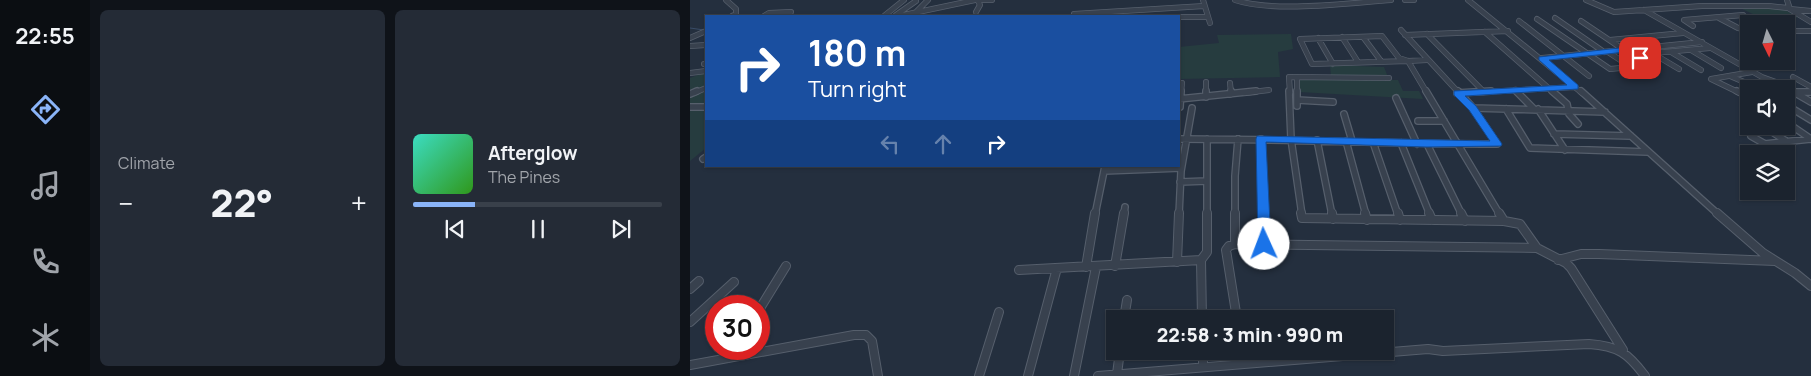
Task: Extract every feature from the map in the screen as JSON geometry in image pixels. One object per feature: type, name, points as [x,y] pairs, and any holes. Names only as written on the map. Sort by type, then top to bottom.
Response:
[{"type":"street","points":[[726,0],[736,9],[736,14],[734,15]]},
{"type":"street","points":[[885,15],[904,0]]},
{"type":"street","points":[[913,14],[928,0]]},
{"type":"street","points":[[913,14],[977,0],[992,0]]},
{"type":"street","points":[[976,12],[980,5],[977,0]]},
{"type":"street","points":[[1203,0],[1210,23]]},
{"type":"street","points":[[1235,0],[1241,4],[1280,7],[1391,0]]},
{"type":"street","points":[[1251,2],[1281,3],[1283,0]]},
{"type":"street","points":[[1405,0],[1414,0]]},
{"type":"street","points":[[1468,0],[1542,58],[1605,112],[1728,224],[1776,262],[1795,273],[1811,286]]},
{"type":"street","points":[[1586,0],[1608,11],[1725,3],[1756,3],[1811,11]]},
{"type":"street","points":[[1787,0],[1790,9],[1811,22]]},
{"type":"street","points":[[898,15],[916,1]]},
{"type":"street","points":[[913,14],[914,6]]},
{"type":"street","points":[[1074,14],[1204,6]]},
{"type":"street","points":[[1643,10],[1769,80]]},
{"type":"street","points":[[766,15],[769,13],[791,12],[789,15]]},
{"type":"street","points":[[1675,28],[1693,27],[1684,20],[1740,15]]},
{"type":"street","points":[[1180,17],[1208,16]]},
{"type":"street","points":[[1718,17],[1740,28]]},
{"type":"street","points":[[1537,19],[1610,69],[1631,68],[1555,18]]},
{"type":"street","points":[[1519,21],[1589,76]]},
{"type":"street","points":[[1581,21],[1652,65]]},
{"type":"street","points":[[1180,139],[1291,139],[1456,145],[1497,144],[1472,108],[1401,30]]},
{"type":"street","points":[[1405,35],[1508,31]]},
{"type":"street","points":[[1795,31],[1811,31]]},
{"type":"street","points":[[690,43],[705,32]]},
{"type":"street","points":[[1485,32],[1567,104],[1569,114],[1578,124]]},
{"type":"street","points":[[1610,40],[1684,32]]},
{"type":"street","points":[[1427,34],[1484,92]]},
{"type":"street","points":[[1427,60],[1408,61],[1381,62],[1358,62],[1333,64],[1312,64],[1300,39],[1382,36],[1399,58],[1408,61],[1456,145],[1504,221]]},
{"type":"street","points":[[1363,37],[1381,62]]},
{"type":"street","points":[[1318,38],[1333,64]]},
{"type":"street","points":[[1342,38],[1358,62]]},
{"type":"street","points":[[1542,58],[1702,42]]},
{"type":"street","points":[[690,43],[705,45]]},
{"type":"street","points":[[1679,69],[1651,54],[1711,48]]},
{"type":"street","points":[[1690,50],[1721,68]]},
{"type":"street","points":[[1671,52],[1701,70]]},
{"type":"street","points":[[690,73],[705,71]]},
{"type":"street","points":[[1740,93],[1711,79],[1752,72]]},
{"type":"street","points":[[1729,76],[1740,80]]},
{"type":"street","points":[[1389,78],[1290,77],[1291,139],[1302,218],[1504,221],[1520,224],[1537,248],[1566,263],[1571,268],[1623,350],[1645,376]]},
{"type":"street","points":[[1296,77],[1297,103],[1334,102]]},
{"type":"street","points":[[1793,77],[1811,87]]},
{"type":"street","points":[[1206,82],[1206,97]]},
{"type":"street","points":[[1180,107],[1182,83]]},
{"type":"street","points":[[1230,83],[1231,94]]},
{"type":"street","points":[[1458,93],[1575,87]]},
{"type":"street","points":[[690,94],[705,88]]},
{"type":"street","points":[[1180,100],[1269,90]]},
{"type":"street","points":[[1515,90],[1536,109],[1565,150]]},
{"type":"street","points":[[1795,92],[1811,92]]},
{"type":"street","points":[[1795,93],[1811,102]]},
{"type":"street","points":[[1396,98],[1417,144]]},
{"type":"street","points":[[690,107],[705,107]]},
{"type":"street","points":[[1177,262],[1181,168],[1188,139],[1192,108]]},
{"type":"street","points":[[1472,108],[1605,112]]},
{"type":"street","points":[[1506,109],[1530,148],[1648,152]]},
{"type":"street","points":[[1795,110],[1811,120]]},
{"type":"street","points":[[1344,114],[1367,220]]},
{"type":"street","points":[[1418,121],[1444,121]]},
{"type":"street","points":[[1751,136],[1762,144],[1811,139],[1795,128]]},
{"type":"street","points":[[1554,134],[1632,136]]},
{"type":"street","points":[[1777,135],[1786,141]]},
{"type":"street","points":[[1019,270],[1177,262],[1200,260],[1205,257],[1207,252],[1207,139]]},
{"type":"street","points":[[1235,244],[1235,176],[1238,139]]},
{"type":"street","points":[[1261,139],[1264,244]]},
{"type":"street","points":[[1317,140],[1332,219]]},
{"type":"street","points":[[1373,142],[1400,220]]},
{"type":"street","points":[[1401,143],[1432,220]]},
{"type":"street","points":[[1427,144],[1465,221]]},
{"type":"street","points":[[1086,267],[1105,168],[1181,168]]},
{"type":"street","points":[[1180,182],[1207,181]]},
{"type":"street","points":[[1115,266],[1125,207]]},
{"type":"street","points":[[1236,310],[1226,250],[1228,246],[1235,244],[1537,248]]},
{"type":"street","points":[[1558,260],[1581,254],[1599,254],[1776,262]]},
{"type":"street","points":[[1200,260],[1202,310]]},
{"type":"street","points":[[768,295],[786,266]]},
{"type":"street","points":[[1074,376],[1096,267]]},
{"type":"street","points":[[1028,376],[1058,268]]},
{"type":"street","points":[[690,289],[699,281]]},
{"type":"street","points":[[690,322],[734,282]]},
{"type":"street","points":[[1125,310],[1127,300]]},
{"type":"street","points":[[979,376],[999,312]]},
{"type":"street","points":[[770,350],[854,335],[866,335],[872,341],[878,376]]},
{"type":"street","points":[[1098,376],[1428,349],[1606,344],[1623,350]]},
{"type":"street","points":[[690,365],[717,360]]},
{"type":"street","points":[[1118,374],[1119,360]]},
{"type":"street","points":[[1203,360],[1203,366]]},
{"type":"green space","points":[[1734,5],[1784,9],[1793,15],[1755,15]]},
{"type":"green space","points":[[1291,34],[1293,49],[1278,52],[1280,77],[1180,79],[1180,47],[1219,43],[1217,35]]},
{"type":"green space","points":[[1330,65],[1384,67],[1388,77],[1331,76]]},
{"type":"green space","points":[[705,72],[705,107],[690,108],[690,78]]},
{"type":"green space","points":[[1299,79],[1398,80],[1403,91],[1419,91],[1423,99],[1299,92]]},
{"type":"green space","points":[[690,111],[705,111],[705,149],[690,161]]},
{"type":"waterway","points":[[690,28],[704,30]]},
{"type":"route","points":[[1264,244],[1261,139],[1456,145],[1497,144],[1497,141],[1472,108],[1458,93],[1575,87],[1542,58],[1628,50],[1640,58]]}]
